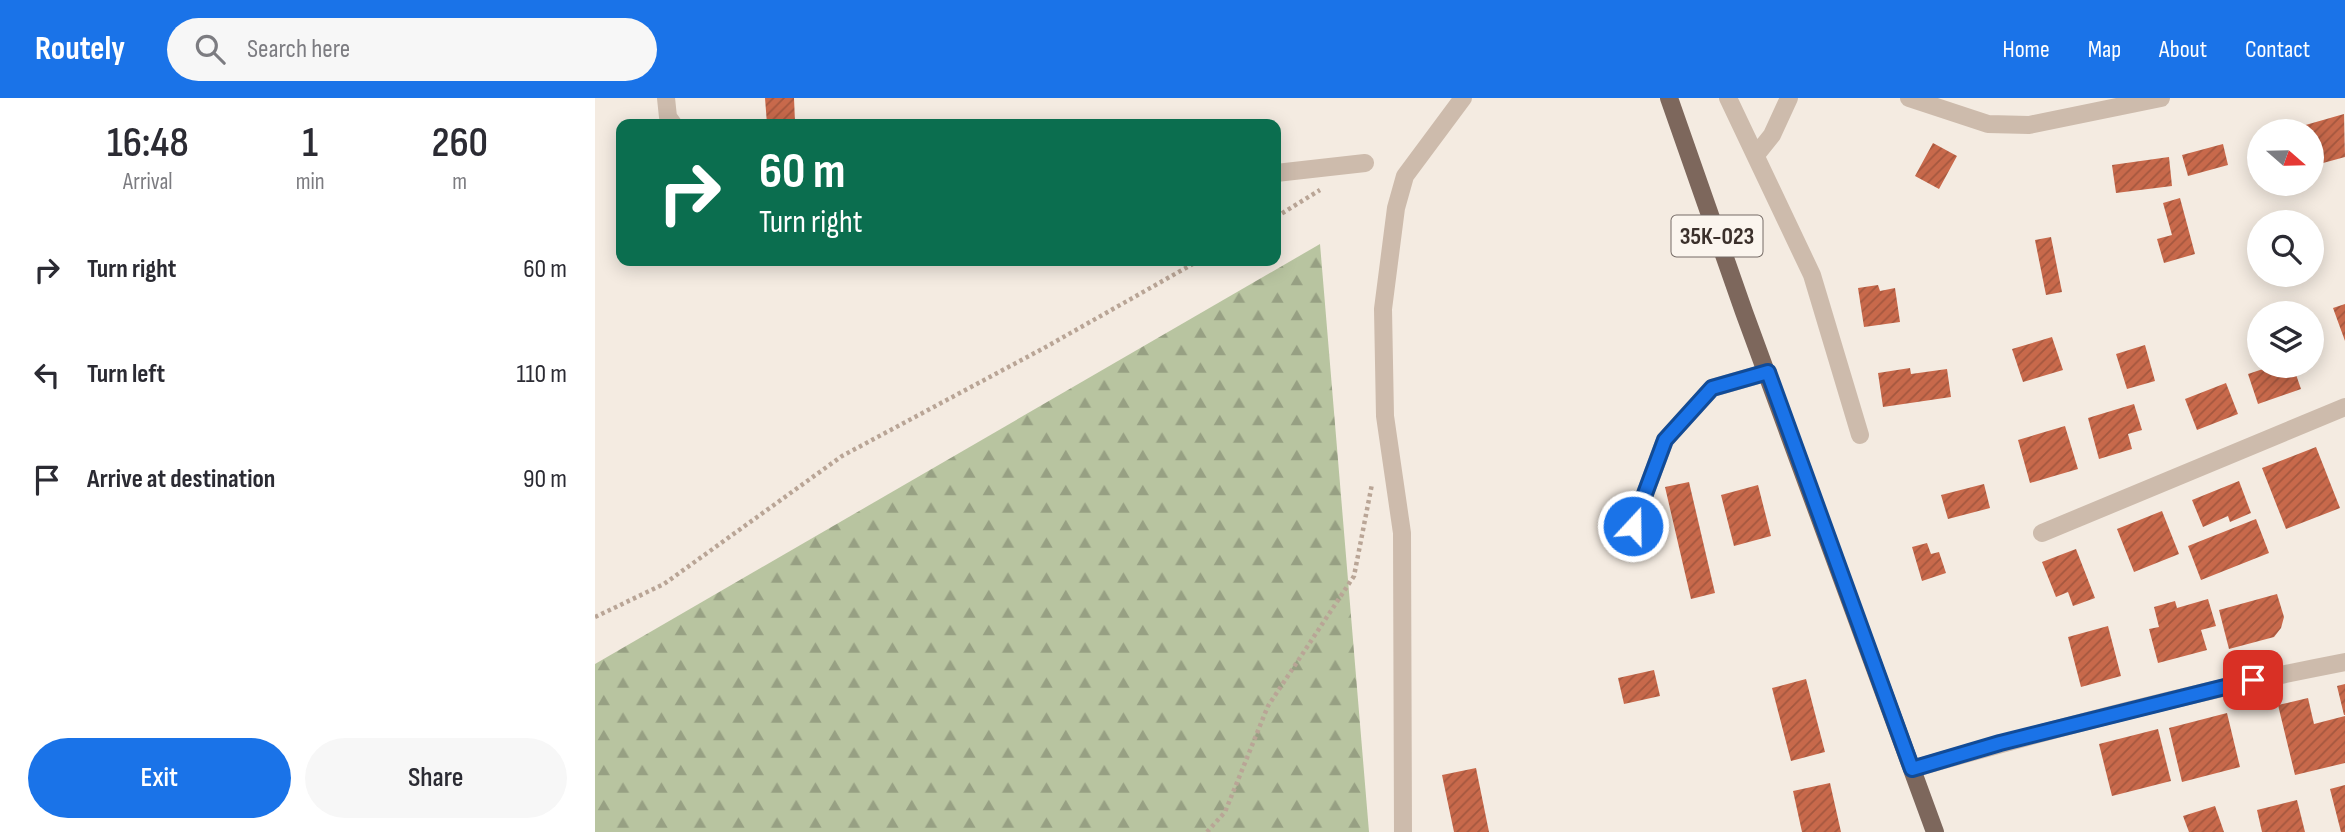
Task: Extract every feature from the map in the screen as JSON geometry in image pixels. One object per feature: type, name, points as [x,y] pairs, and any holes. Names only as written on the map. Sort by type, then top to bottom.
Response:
[{"type":"main road","name":"35К-023","points":[[1669,98],[1744,312],[1935,832]]},
{"type":"street","points":[[666,98],[670,119]]},
{"type":"street","points":[[1403,832],[1402,533],[1385,416],[1383,309],[1396,208],[1405,176],[1463,98]]},
{"type":"street","points":[[1728,98],[1811,275],[1860,435]]},
{"type":"street","points":[[1756,155],[1772,135],[1789,98]]},
{"type":"street","points":[[1909,98],[1988,124],[2029,125],[2161,98]]},
{"type":"street","points":[[1281,172],[1366,163]]},
{"type":"street","points":[[1633,526],[1665,440],[1712,388],[1768,372]]},
{"type":"street","points":[[2042,533],[2345,407]]},
{"type":"street","points":[[1912,769],[2000,743],[2253,680],[2345,662]]},
{"type":"path","points":[[595,617],[664,584],[842,456],[1044,348],[1189,266]]},
{"type":"path","points":[[1207,832],[1225,812],[1268,706],[1354,576],[1372,482]]},
{"type":"green space","points":[[1320,244],[1369,832],[595,832],[595,664]]},
{"type":"building","points":[[765,98],[794,98],[795,119],[767,119]]},
{"type":"building","points":[[2344,114],[2345,157],[2324,163],[2324,120]]},
{"type":"building","points":[[1933,143],[1957,156],[1939,189],[1915,176]]},
{"type":"building","points":[[2223,144],[2228,165],[2188,176],[2182,155]]},
{"type":"building","points":[[2169,157],[2172,186],[2116,193],[2112,165]]},
{"type":"building","points":[[2180,198],[2195,254],[2164,263],[2157,239],[2172,235],[2163,203]]},
{"type":"building","points":[[2051,237],[2062,292],[2046,295],[2035,240]]},
{"type":"building","points":[[1878,285],[1880,291],[1895,288],[1900,322],[1864,327],[1858,288]]},
{"type":"building","points":[[2345,304],[2345,341],[2333,308]]},
{"type":"building","points":[[2052,337],[2063,370],[2023,382],[2012,349]]},
{"type":"building","points":[[2145,345],[2155,381],[2127,389],[2116,354]]},
{"type":"building","points":[[1910,368],[1911,374],[1947,369],[1951,397],[1883,407],[1878,373]]},
{"type":"building","points":[[2249,378],[2297,378],[2301,389],[2258,404]]},
{"type":"building","points":[[2226,383],[2238,414],[2197,430],[2185,399]]},
{"type":"building","points":[[2134,404],[2142,430],[2128,434],[2132,449],[2099,459],[2088,418]]},
{"type":"building","points":[[2065,426],[2078,469],[2030,483],[2018,440]]},
{"type":"building","points":[[2316,447],[2340,508],[2286,529],[2262,468]]},
{"type":"building","points":[[2239,481],[2251,513],[2230,522],[2228,516],[2203,527],[2192,500]]},
{"type":"building","points":[[1689,482],[1715,593],[1691,599],[1665,487]]},
{"type":"building","points":[[1984,484],[1990,508],[1948,519],[1941,495]]},
{"type":"building","points":[[1758,485],[1771,536],[1734,546],[1721,495]]},
{"type":"building","points":[[2162,511],[2179,554],[2134,572],[2117,529]]},
{"type":"building","points":[[2256,519],[2269,553],[2201,580],[2188,546]]},
{"type":"building","points":[[1927,543],[1931,554],[1939,552],[1946,573],[1922,581],[1912,547]]},
{"type":"building","points":[[2076,549],[2095,598],[2073,606],[2068,592],[2056,597],[2042,562]]},
{"type":"building","points":[[2277,594],[2284,617],[2281,628],[2274,637],[2229,649],[2219,610]]},
{"type":"building","points":[[2208,599],[2216,626],[2201,630],[2207,650],[2158,663],[2149,629],[2159,627],[2154,607],[2175,601],[2177,608]]},
{"type":"building","points":[[2108,626],[2121,676],[2081,687],[2068,637]]},
{"type":"building","points":[[1654,670],[1660,696],[1624,704],[1618,678]]},
{"type":"building","points":[[1806,679],[1825,752],[1791,761],[1772,688]]},
{"type":"building","points":[[2345,684],[2345,715],[2344,715],[2337,686]]},
{"type":"building","points":[[2308,698],[2314,724],[2345,716],[2345,763],[2295,775],[2278,705]]},
{"type":"building","points":[[2227,713],[2240,767],[2182,782],[2169,728]]},
{"type":"building","points":[[2158,729],[2171,781],[2112,796],[2099,744]]},
{"type":"building","points":[[1476,768],[1489,832],[1454,832],[1442,775]]},
{"type":"building","points":[[1830,783],[1841,832],[1802,832],[1793,791]]},
{"type":"building","points":[[2345,785],[2345,832],[2341,832],[2330,789]]},
{"type":"building","points":[[2297,800],[2305,832],[2262,832],[2257,810]]},
{"type":"building","points":[[2215,806],[2224,832],[2189,832],[2183,816]]},
{"type":"route","points":[[1633,526],[1665,440],[1712,388],[1768,372],[1912,769],[2000,743],[2253,680]]}]
